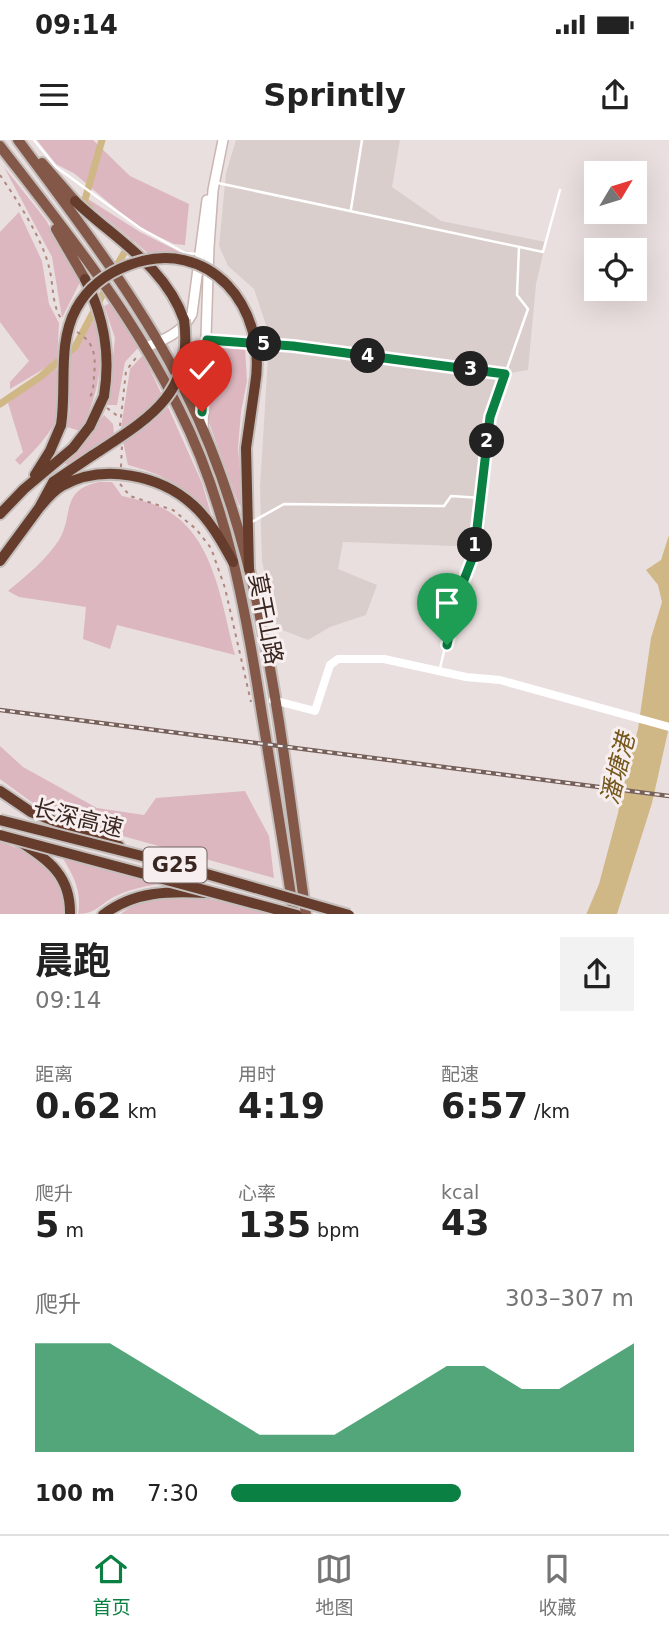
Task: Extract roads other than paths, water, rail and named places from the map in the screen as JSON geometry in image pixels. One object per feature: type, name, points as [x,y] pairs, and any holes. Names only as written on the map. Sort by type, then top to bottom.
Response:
[{"type":"highway","points":[[19,140],[75,201],[154,269],[167,284],[184,320],[187,341],[182,371],[174,389],[162,405],[141,423],[53,482],[39,508]]},
{"type":"highway","name":"莫干山路","points":[[19,140],[101,251],[158,342],[186,392],[226,491],[261,617],[306,914]]},
{"type":"highway","name":"莫干山路","points":[[0,147],[114,297],[146,347],[179,409],[206,471],[233,562],[254,662],[295,914]]},
{"type":"highway","points":[[0,514],[24,489],[72,448],[90,426],[104,396],[108,366],[103,324],[85,279],[34,190]]},
{"type":"highway","points":[[24,489],[50,451],[61,425],[64,405],[64,352],[68,330],[76,310],[97,283],[120,268],[136,262],[181,260],[204,269],[228,286],[245,309],[257,338],[258,367],[246,448],[250,523],[249,569]]},
{"type":"highway","points":[[0,561],[54,492],[70,482],[113,475],[148,478],[174,490],[195,506],[215,530],[233,562]]},
{"type":"highway","points":[[0,791],[31,812],[158,860]]},
{"type":"highway","name":"长深高速","points":[[0,820],[158,860],[346,914]]},
{"type":"highway","name":"长深高速","points":[[0,835],[291,914]]},
{"type":"highway","points":[[17,839],[47,860],[63,878],[70,896],[70,914]]},
{"type":"highway","points":[[105,914],[134,897],[167,891],[220,894]]},
{"type":"main road","points":[[146,347],[188,322],[192,314],[209,186],[218,140]]},
{"type":"main road","name":"莫干山路","points":[[203,433],[209,247],[215,182],[223,140]]},
{"type":"street","points":[[274,700],[315,711],[330,665],[338,659],[384,659],[466,677],[500,680],[667,726]]},
{"type":"lane","points":[[34,140],[56,167],[140,228],[185,253],[201,254]]},
{"type":"lane","points":[[351,211],[362,140]]},
{"type":"lane","points":[[215,182],[543,252],[560,190]]},
{"type":"lane","points":[[439,669],[457,598],[474,554],[490,417],[528,309],[517,295],[519,247]]},
{"type":"lane","points":[[207,340],[293,346],[505,374]]},
{"type":"lane","points":[[250,523],[284,505],[444,506],[451,496],[481,498]]},
{"type":"waterway","points":[[89,207],[84,203],[102,140]]},
{"type":"waterway","points":[[113,272],[130,243]]},
{"type":"waterway","points":[[0,404],[40,377],[75,347],[107,286]]},
{"type":"railway","points":[[0,710],[669,796]]},
{"type":"water label","name":"潘塘港","points":[[618,769]]}]
